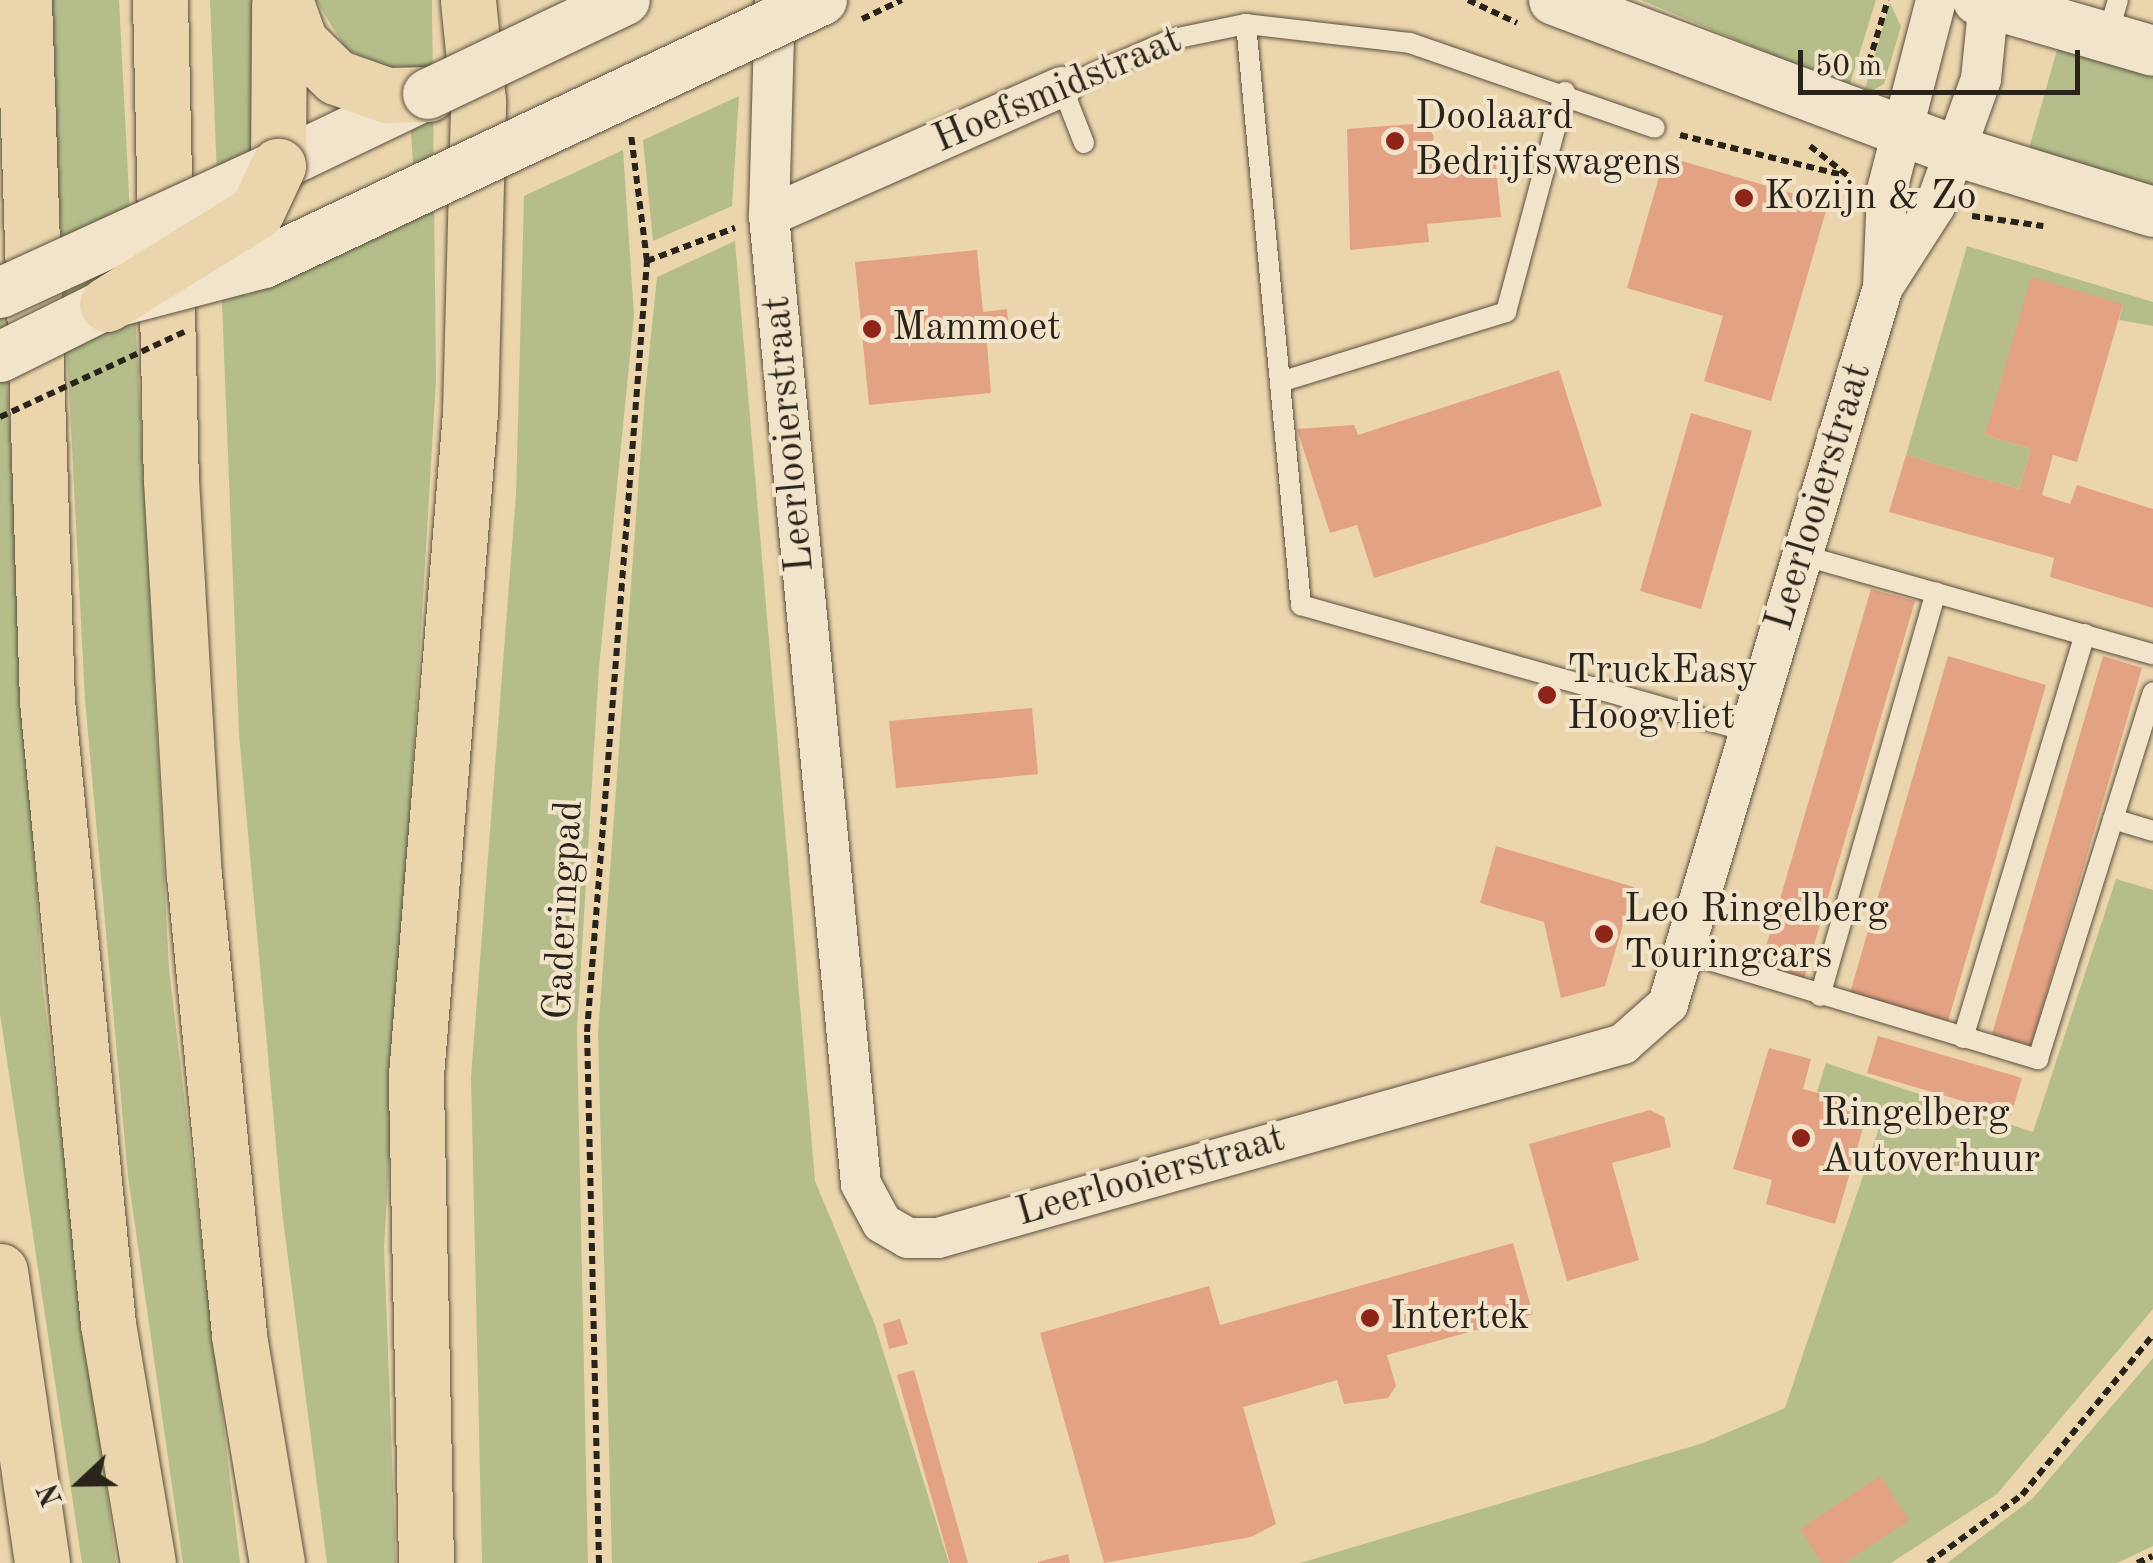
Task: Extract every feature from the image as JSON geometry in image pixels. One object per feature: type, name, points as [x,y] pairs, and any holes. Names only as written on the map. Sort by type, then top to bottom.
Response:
[{"type":"highway","points":[[24,0],[46,701],[108,1324],[148,1563]]},
{"type":"highway","points":[[160,0],[171,480],[194,875],[239,1336],[277,1563]]},
{"type":"highway","points":[[282,0],[300,42],[336,77],[387,96],[428,94]]},
{"type":"highway","points":[[107,304],[257,211],[278,166],[282,0]]},
{"type":"highway","points":[[426,1563],[416,1075],[470,413],[478,101],[468,0]]},
{"type":"highway","points":[[0,1271],[42,1563]]},
{"type":"street","points":[[0,293],[278,166],[625,0]]},
{"type":"street","name":"Leerlooierstraat","points":[[775,0],[769,216],[860,1184],[882,1223],[908,1238],[938,1238],[1623,1044],[1668,1004],[1883,288],[1899,130],[1936,0]]},
{"type":"street","points":[[0,358],[107,304],[264,263],[822,0]]},
{"type":"street","points":[[1554,0],[1955,151],[2153,212]]},
{"type":"street","points":[[1986,1],[2126,29]]},
{"type":"street","name":"Leerlooierstraat","points":[[1883,288],[1935,206],[1981,79],[1986,1]]},
{"type":"street","name":"Hoefsmidstraat","points":[[769,216],[1062,87]]},
{"type":"lane","name":"Hoefsmidstraat","points":[[1062,87],[1173,40],[1246,24],[1410,43],[1565,92],[1655,128]]},
{"type":"lane","points":[[1246,24],[1300,605],[1752,733]]},
{"type":"lane","points":[[1062,87],[1084,143]]},
{"type":"lane","points":[[1280,382],[1506,312],[1565,92]]},
{"type":"lane","points":[[1802,554],[2153,654]]},
{"type":"lane","points":[[1820,996],[1936,592]]},
{"type":"lane","points":[[1963,1038],[2085,634]]},
{"type":"lane","points":[[1686,953],[2038,1059],[2153,693]]},
{"type":"lane","points":[[2113,819],[2153,831]]},
{"type":"path","points":[[1655,128],[1846,176]]},
{"type":"path","points":[[1935,206],[2060,229]]},
{"type":"path","name":"Gaderingpad","points":[[599,1563],[587,1032],[648,261],[769,216]]},
{"type":"path","points":[[1928,1563],[2022,1495],[2153,1334]]},
{"type":"path","points":[[2137,1563],[2153,1556]]},
{"type":"green space","points":[[49,0],[119,0],[169,969],[240,1563],[183,1563],[128,1176],[85,700]]},
{"type":"green space","points":[[210,0],[265,0],[263,142],[242,179],[245,296],[417,217],[409,107],[381,65],[346,49],[316,0],[432,0],[436,380],[384,1247],[396,1563],[327,1563],[282,1211],[239,734]]},
{"type":"green space","points":[[1641,0],[1876,0],[1849,87]]},
{"type":"green space","points":[[1890,3],[1901,26],[1884,84],[1863,96]]},
{"type":"green space","points":[[2061,36],[2153,64],[2153,199],[2026,159]]},
{"type":"green space","points":[[739,96],[732,206],[653,241],[643,140]]},
{"type":"green space","points":[[623,150],[634,315],[599,668],[577,1031],[588,1563],[482,1563],[471,1077],[516,494],[524,196]]},
{"type":"green space","points":[[735,241],[815,1181],[875,1325],[949,1563],[612,1563],[598,1034],[645,394],[657,277]]},
{"type":"green space","points":[[1967,246],[2153,302],[2153,326],[2119,320],[2123,304],[1985,435],[2031,449],[2019,489],[1906,455]]},
{"type":"green space","points":[[0,262],[42,982],[116,1563],[82,1563],[0,1014]]},
{"type":"green space","points":[[2116,879],[2153,890],[2153,1309],[1997,1494],[1891,1563],[1300,1563],[1703,1443],[1785,1408],[1884,1113],[1817,1092],[1826,1063],[2033,1132]]},
{"type":"green space","points":[[2153,1358],[2153,1546],[2117,1563],[1947,1563],[2032,1499]]},
{"type":"building","points":[[1426,123],[1434,137],[1423,165],[1495,157],[1501,217],[1427,224],[1429,242],[1350,250],[1347,129]]},
{"type":"building","points":[[1665,156],[1828,204],[1771,401],[1704,381],[1723,316],[1627,288]]},
{"type":"building","points":[[977,250],[983,312],[1007,309],[1009,329],[986,332],[991,393],[869,405],[855,262]]},
{"type":"building","points":[[2031,277],[2123,304],[2077,462],[2053,455],[2042,495],[2070,504],[2077,485],[2153,509],[2153,608],[2050,577],[2054,558],[1889,512],[1906,455],[2019,489],[2031,449],[1985,435]]},
{"type":"building","points":[[1559,370],[1602,506],[1374,578],[1357,525],[1330,533],[1297,429],[1354,425],[1358,435]]},
{"type":"building","points":[[1691,413],[1752,431],[1701,609],[1640,591]]},
{"type":"building","points":[[1871,589],[1915,601],[1804,979],[1760,967]]},
{"type":"building","points":[[1948,656],[2046,685],[1948,1021],[1850,993]]},
{"type":"building","points":[[2103,656],[2142,668],[2031,1046],[1992,1034]]},
{"type":"building","points":[[1032,708],[1038,774],[896,788],[889,721]]},
{"type":"building","points":[[1496,846],[1634,887],[1605,986],[1561,998],[1544,922],[1480,903]]},
{"type":"building","points":[[1878,1036],[2022,1078],[2011,1115],[1867,1073]]},
{"type":"building","name":"Ringelberg Autoverhuur","points":[[1769,1048],[1811,1059],[1803,1089],[1869,1107],[1835,1224],[1766,1204],[1772,1180],[1733,1169]]},
{"type":"building","points":[[1650,1110],[1664,1117],[1671,1147],[1612,1163],[1639,1260],[1567,1281],[1529,1144]]},
{"type":"building","points":[[1513,1243],[1533,1314],[1387,1355],[1396,1386],[1388,1398],[1344,1404],[1337,1380],[1243,1407],[1276,1524],[1251,1537],[1104,1563],[1040,1333],[1209,1286],[1220,1325]]},
{"type":"building","points":[[900,1319],[908,1344],[889,1349],[883,1324]]},
{"type":"building","points":[[914,1370],[968,1563],[950,1563],[897,1375]]},
{"type":"building","points":[[1880,1476],[1909,1520],[1844,1563],[1822,1563],[1800,1529]]},
{"type":"building","points":[[1068,1554],[1070,1563],[1038,1563],[1038,1562]]},
{"type":"place","name":"Doolaard Bedrijfswagens","points":[[1395,141]]},
{"type":"place","name":"Kozijn & Zo","points":[[1744,198]]},
{"type":"place","name":"Mammoet","points":[[872,329]]},
{"type":"place","name":"TruckEasy Hoogvliet","points":[[1547,695]]},
{"type":"place","name":"Leo Ringelberg Touringcars","points":[[1604,934]]},
{"type":"place","name":"Ringelberg Autoverhuur","points":[[1801,1138]]},
{"type":"place","name":"Intertek","points":[[1370,1318]]}]
